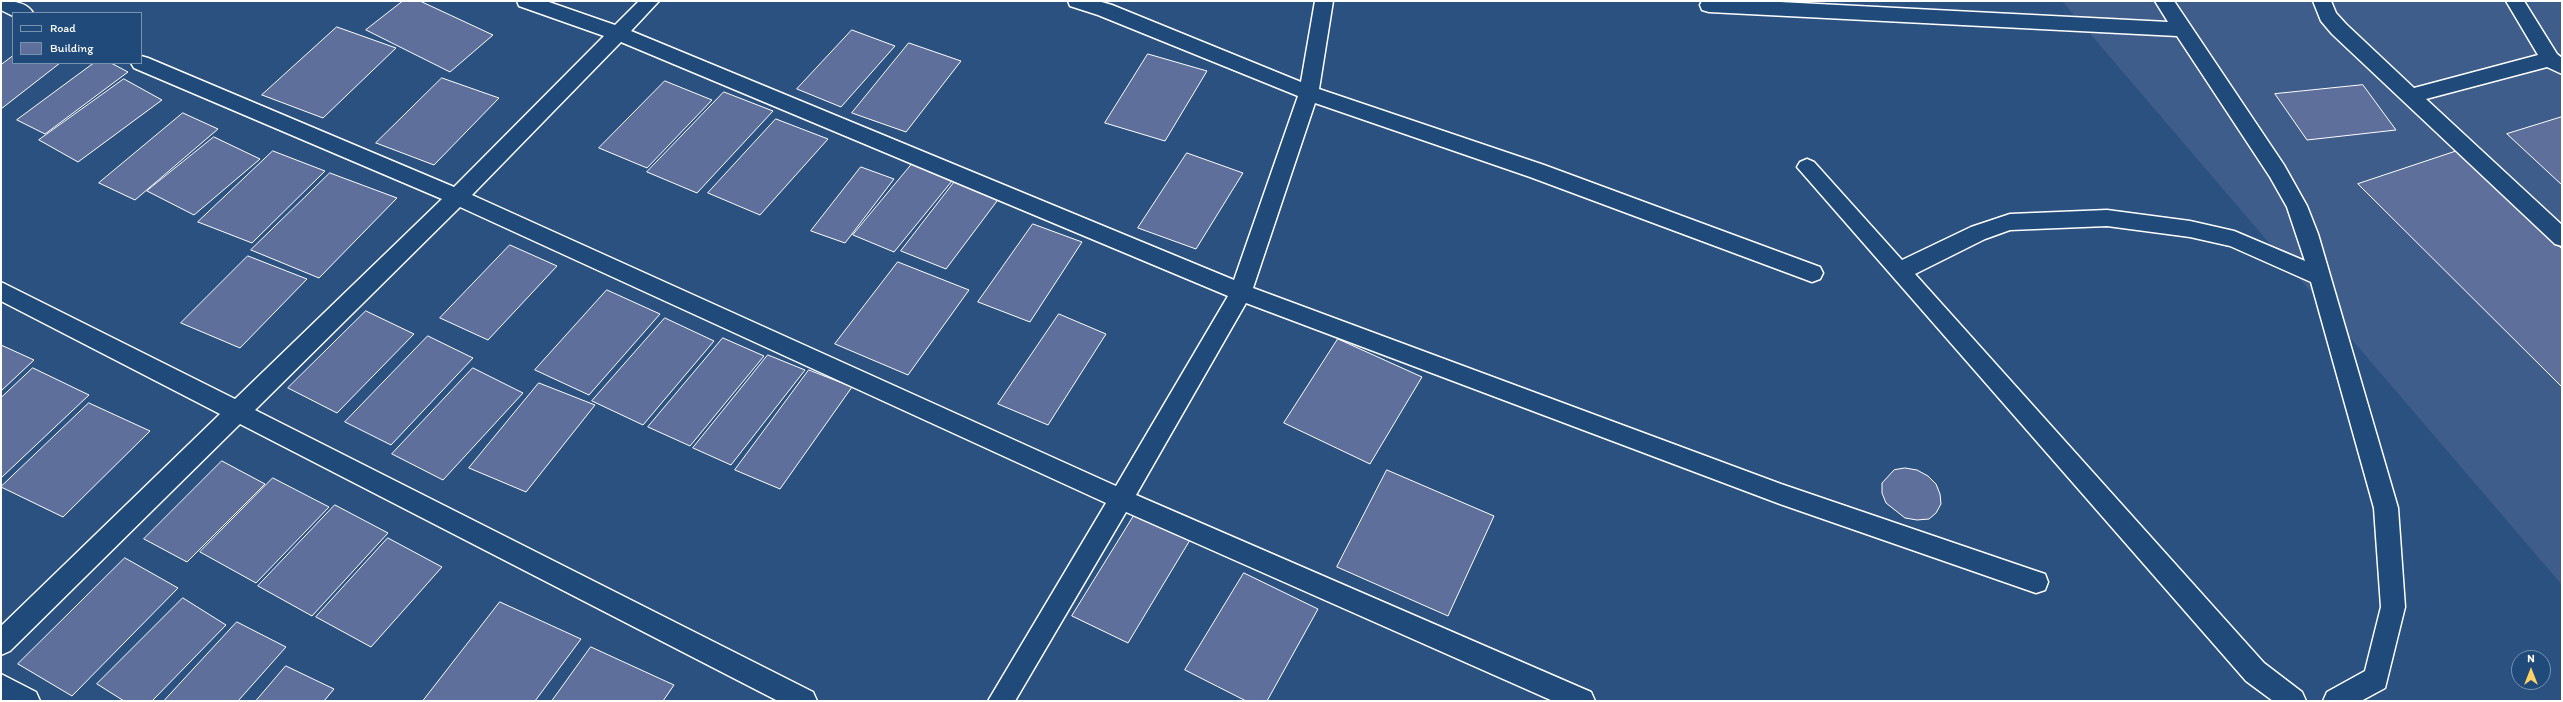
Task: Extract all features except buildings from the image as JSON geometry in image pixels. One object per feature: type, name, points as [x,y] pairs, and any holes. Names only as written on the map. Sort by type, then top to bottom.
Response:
[{"type":"street","points":[[526,1],[617,33],[1241,292],[1780,494],[2036,582]]},
{"type":"street","points":[[1,643],[457,197],[650,1]]},
{"type":"street","points":[[1078,1],[1112,13],[1309,93],[1537,171],[1812,273]]},
{"type":"street","points":[[1001,701],[1122,499],[1241,292],[1309,93],[1324,1]]},
{"type":"street","points":[[2164,1],[2277,171],[2297,206],[2308,234],[2386,508],[2393,607],[2376,678],[2336,701]]},
{"type":"street","points":[[2322,1],[2328,16],[2339,29],[2562,238]]},
{"type":"street","points":[[2412,96],[2556,63],[2515,1]]},
{"type":"street","points":[[1,3],[22,12]]},
{"type":"street","points":[[1709,5],[2181,28]]},
{"type":"street","points":[[142,63],[457,197],[1122,499],[1582,701]]},
{"type":"street","points":[[1807,167],[2255,672],[2294,701]]},
{"type":"street","points":[[1900,271],[1978,233],[2010,222],[2107,218],[2190,229],[2234,239],[2320,277]]},
{"type":"street","points":[[1,292],[804,701]]},
{"type":"street","points":[[1,686],[27,701]]},
{"type":"shaded area","points":[[2062,1],[2562,1],[2562,585]]}]
